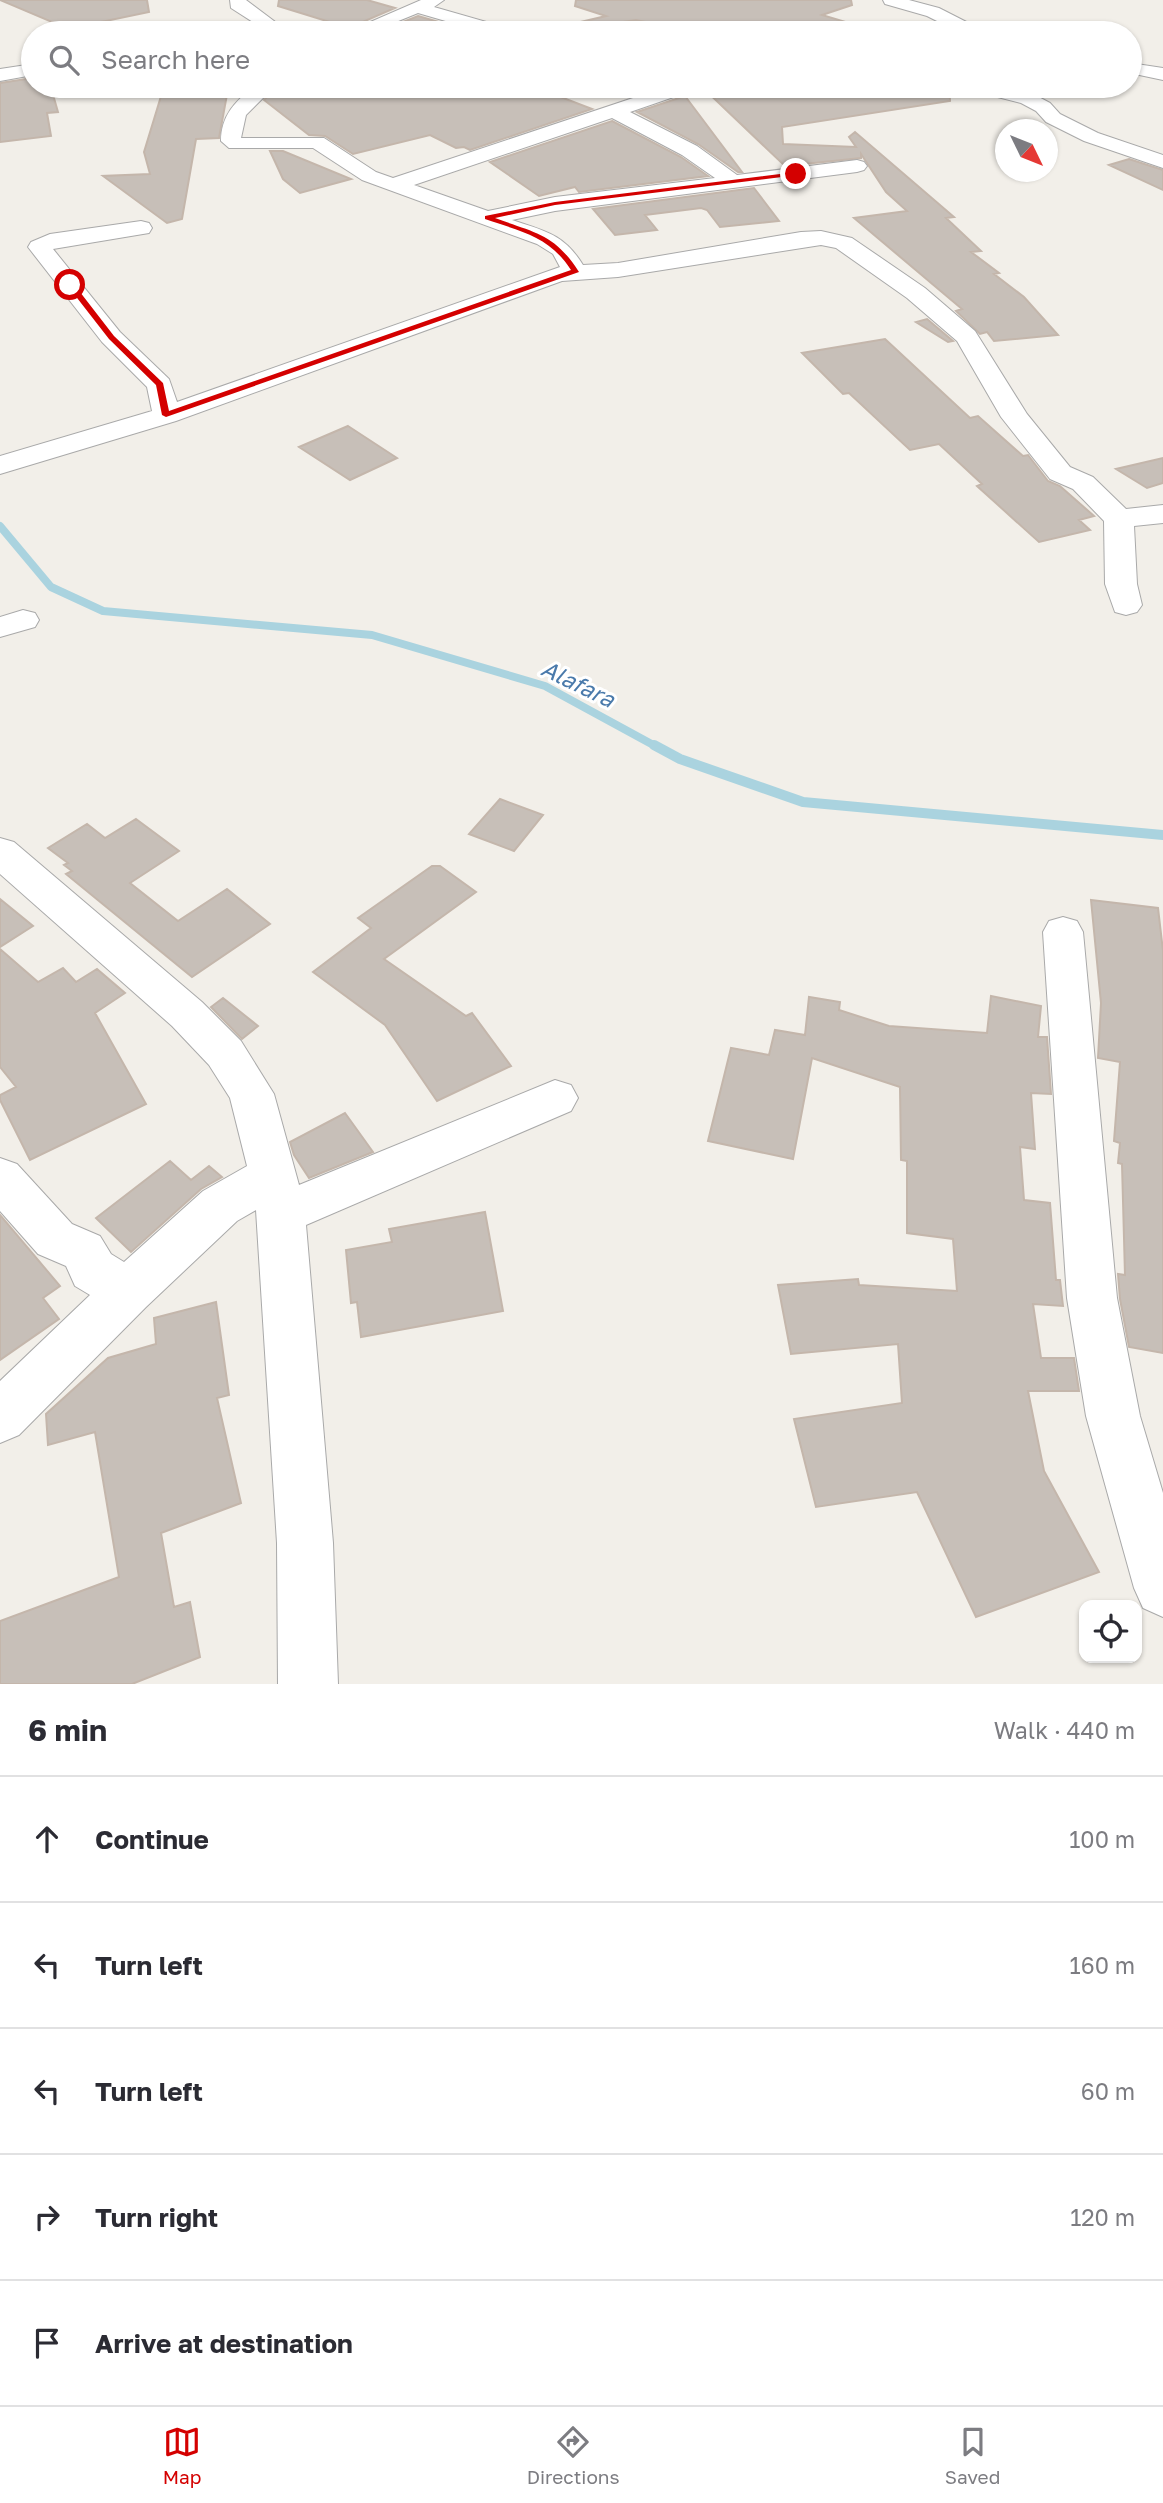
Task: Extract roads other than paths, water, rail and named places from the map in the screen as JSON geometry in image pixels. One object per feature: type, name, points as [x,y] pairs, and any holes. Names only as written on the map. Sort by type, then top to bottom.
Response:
[{"type":"street","points":[[238,0],[237,4],[263,21]]},
{"type":"street","points":[[383,21],[436,0]]},
{"type":"street","points":[[891,0],[922,8],[946,17],[948,21]]},
{"type":"street","points":[[922,8],[949,0]]},
{"type":"street","points":[[416,7],[464,21]]},
{"type":"street","points":[[1142,70],[1163,74]]},
{"type":"street","points":[[0,75],[21,72]]},
{"type":"street","points":[[252,98],[234,114],[231,141],[243,145],[317,142],[351,165],[392,185],[545,239],[562,250],[575,272]]},
{"type":"street","points":[[392,185],[650,98]]},
{"type":"street","points":[[1024,98],[1043,107],[1053,118],[1091,137],[1163,162]]},
{"type":"street","points":[[612,110],[667,137],[716,166],[731,181]]},
{"type":"street","points":[[488,218],[555,204],[858,166]]},
{"type":"street","points":[[141,228],[50,241],[40,247],[111,337],[160,385],[166,415]]},
{"type":"street","points":[[3,464],[166,415],[559,274],[618,270],[821,238],[844,243],[916,293],[966,336],[978,350],[1015,417],[1060,473],[1083,483],[1119,519],[1121,584],[1126,605]]},
{"type":"street","points":[[1119,519],[1163,514]]},
{"type":"street","points":[[0,852],[187,1014],[225,1053],[251,1094],[277,1193],[304,1543],[308,1684]]},
{"type":"street","points":[[1063,932],[1092,1298],[1113,1416],[1163,1588]]},
{"type":"street","points":[[0,1417],[128,1291],[220,1206],[254,1188],[277,1193],[555,1098]]},
{"type":"street","points":[[0,1178],[55,1239],[83,1251],[93,1270],[128,1291]]},
{"type":"waterway","name":"Alafara","points":[[0,526],[51,587],[103,611],[372,635],[545,686],[657,747]]},
{"type":"waterway","name":"Alafara","points":[[654,745],[680,759],[803,802],[1163,835]]}]
